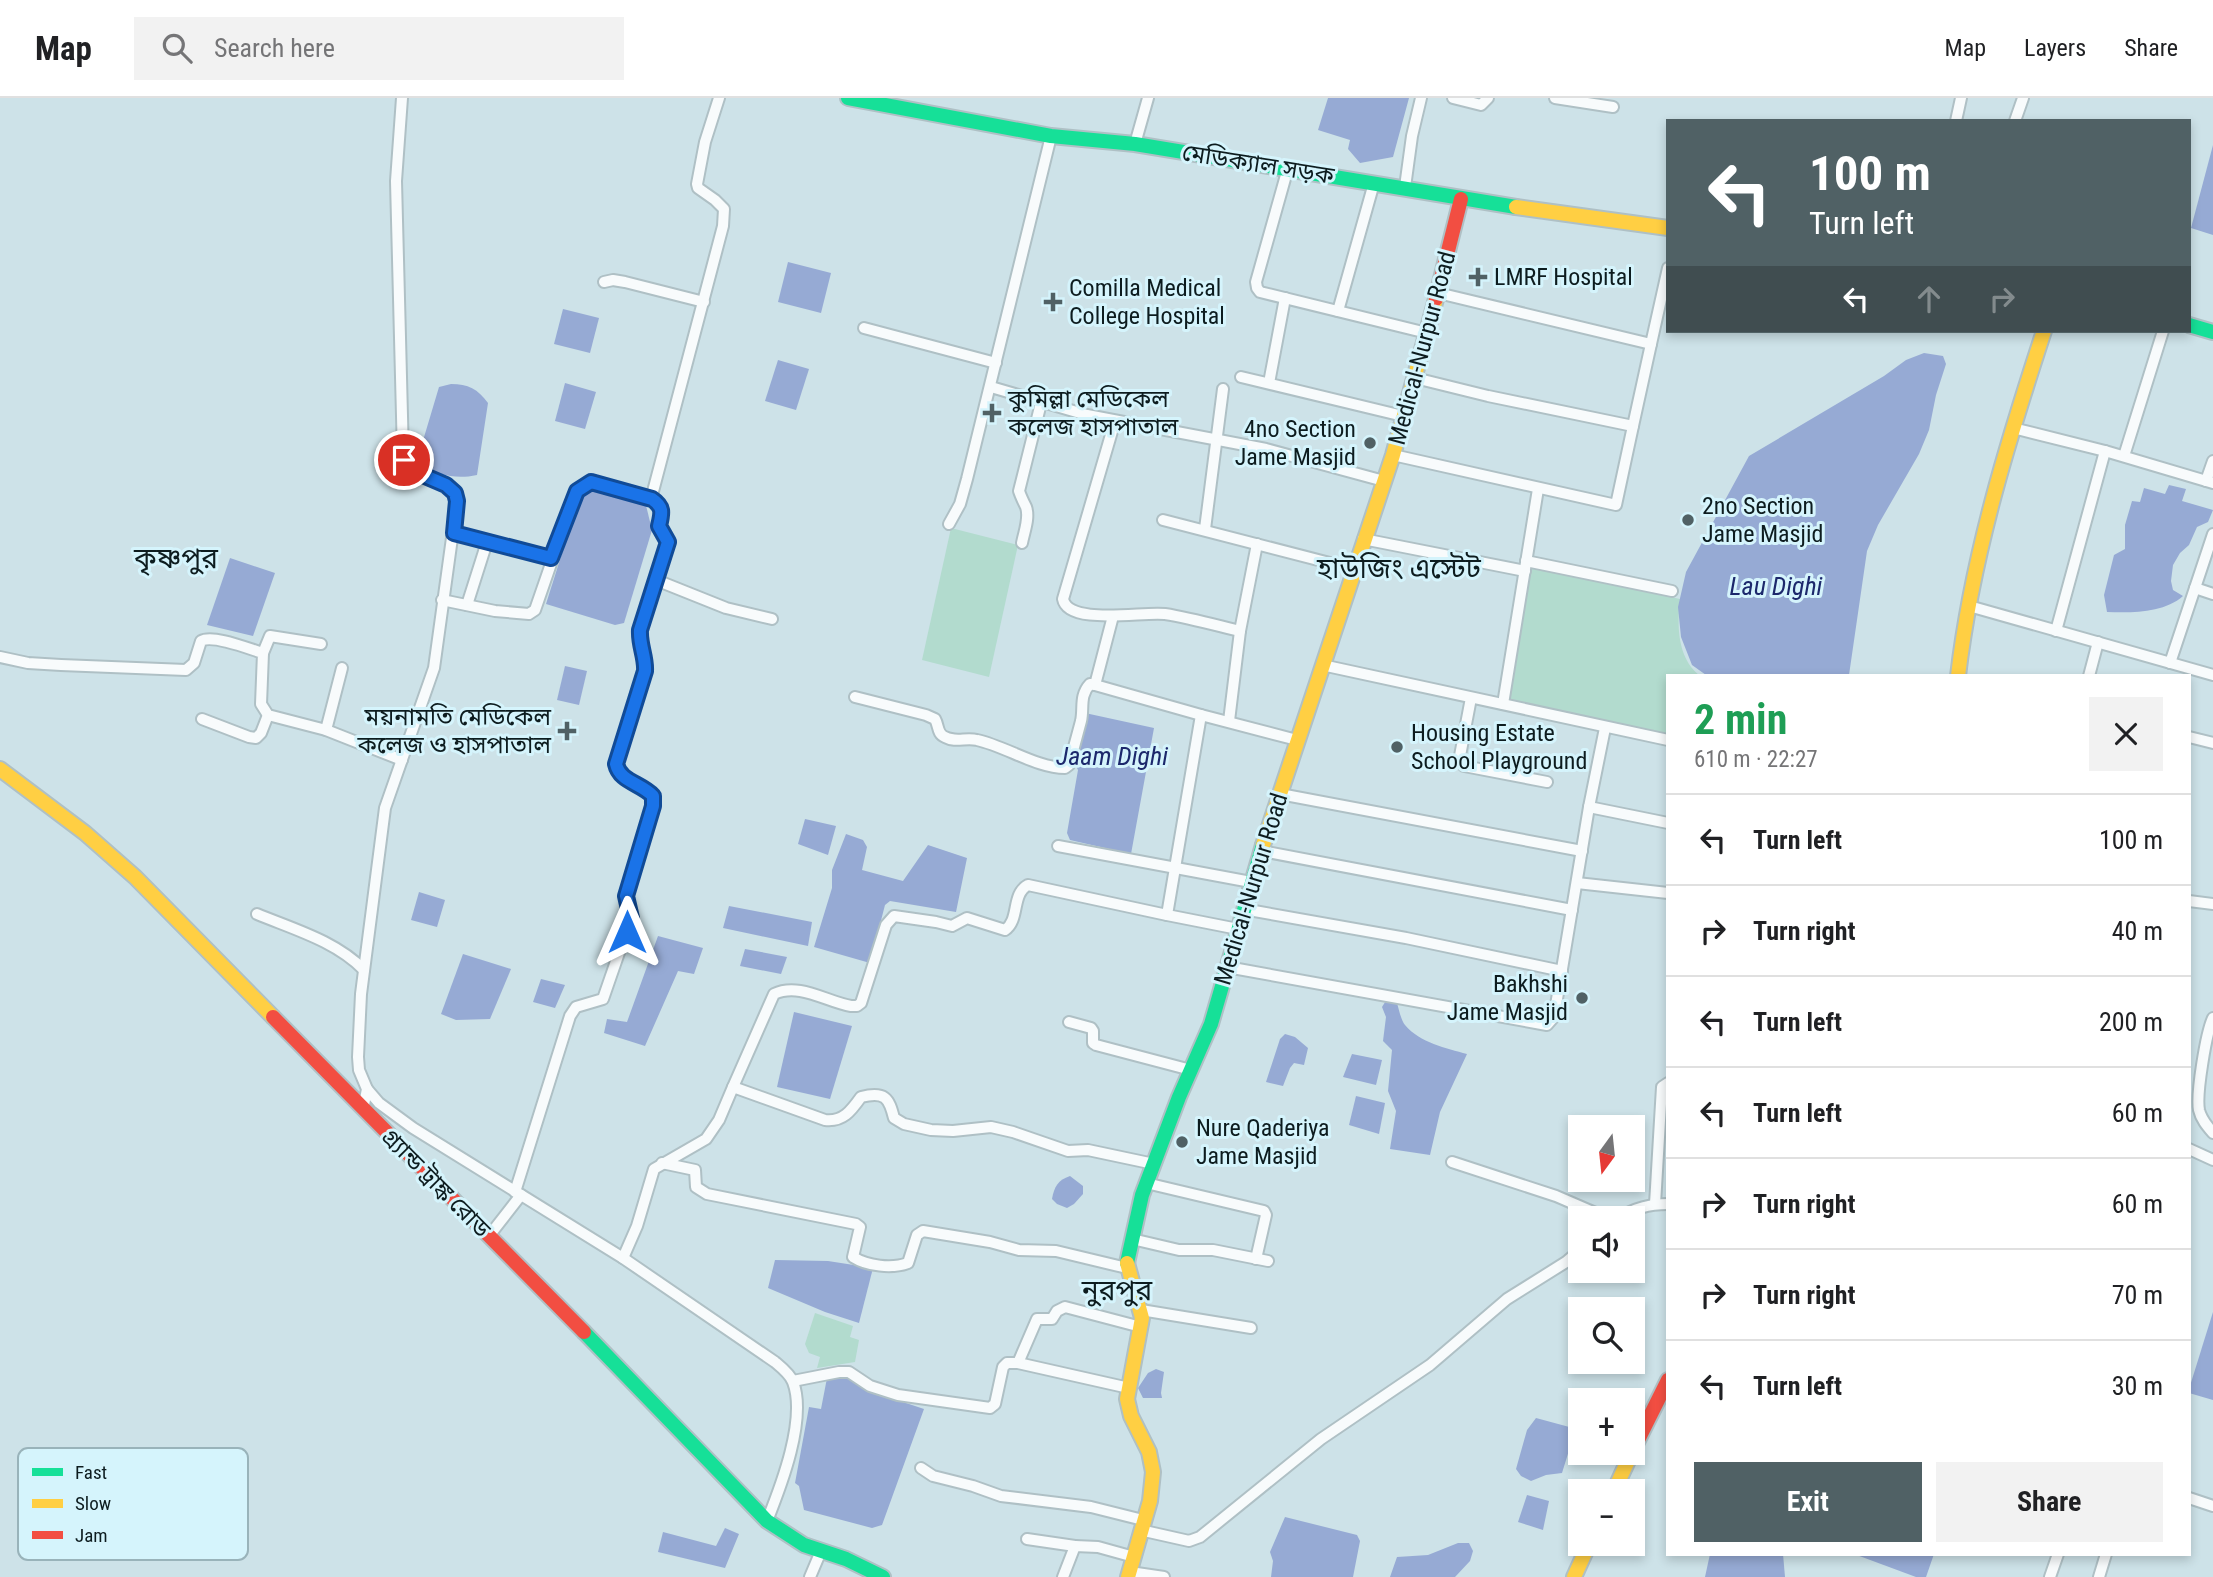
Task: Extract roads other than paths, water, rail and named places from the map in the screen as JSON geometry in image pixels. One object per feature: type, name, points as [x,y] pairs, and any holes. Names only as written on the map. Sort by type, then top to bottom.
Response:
[{"type":"main road","name":"মেডিক্যাল সড়ক","points":[[848,98],[906,104],[1051,136],[1135,144],[1405,187],[1461,199],[1666,228]]},
{"type":"main road","name":"Medical-Nurpur Road","points":[[1129,1574],[1152,1490],[1154,1472],[1149,1451],[1129,1410],[1129,1388],[1141,1326],[1141,1310],[1127,1268],[1128,1252],[1146,1183],[1211,1024],[1251,882],[1393,455],[1461,199]]},
{"type":"main road","points":[[2191,326],[2213,332]]},
{"type":"main road","points":[[1958,674],[1969,606],[2013,428],[2042,333]]},
{"type":"main road","name":"গ্র্যান্ড ট্রাঙ্ক রোড","points":[[0,769],[85,833],[135,877],[767,1521],[788,1536],[883,1577]]},
{"type":"main road","points":[[1645,1425],[1666,1384]]},
{"type":"main road","points":[[1574,1577],[1584,1556]]},
{"type":"street","points":[[402,98],[396,181],[404,460],[411,470],[446,485],[455,493],[457,501],[434,668],[386,808],[364,970],[359,1070],[367,1089],[391,1113],[622,1258],[775,1362],[793,1381],[796,1400],[794,1431],[783,1480],[767,1521]]},
{"type":"street","points":[[652,499],[718,248],[724,209],[698,188],[697,177],[719,98]]},
{"type":"street","points":[[1135,144],[1149,98]]},
{"type":"street","points":[[1405,187],[1412,136],[1421,98]]},
{"type":"street","points":[[1453,98],[1481,105],[1488,98]]},
{"type":"street","points":[[1555,98],[1613,107]]},
{"type":"street","points":[[1956,119],[1961,98]]},
{"type":"street","points":[[2016,119],[2023,98]]},
{"type":"street","points":[[949,524],[960,504],[967,479],[1051,136]]},
{"type":"street","points":[[1288,168],[1256,288],[1260,292],[1427,333]]},
{"type":"street","points":[[1338,311],[1374,183]]},
{"type":"street","points":[[1393,455],[1616,505],[1666,277]]},
{"type":"street","points":[[604,282],[613,279],[704,302]]},
{"type":"street","points":[[1438,293],[1651,344]]},
{"type":"street","points":[[1269,383],[1285,298]]},
{"type":"street","points":[[864,328],[996,363]]},
{"type":"street","points":[[2124,456],[2162,333]]},
{"type":"street","points":[[1241,377],[1403,416]]},
{"type":"street","points":[[1415,378],[1633,426]]},
{"type":"street","points":[[991,387],[1041,403],[1115,421],[1266,449],[1384,481]]},
{"type":"street","points":[[1206,529],[1223,389]]},
{"type":"street","points":[[1022,542],[1027,521],[1026,508],[1019,491],[1041,403]]},
{"type":"street","points":[[1115,421],[1063,599],[1068,609],[1096,616],[1161,614],[1240,631]]},
{"type":"street","points":[[2013,428],[2124,456],[2209,482],[2213,461]]},
{"type":"street","points":[[2056,631],[2105,451]]},
{"type":"street","points":[[442,600],[522,615],[530,614],[535,610],[551,558],[577,491],[591,482],[652,499],[660,505],[663,512],[659,526],[668,542],[640,630],[639,640],[646,662],[645,671],[616,764],[622,777],[647,789],[653,796],[653,806],[626,896],[631,918],[603,999],[576,1007],[570,1016],[518,1194],[489,1236]]},
{"type":"street","points":[[1503,704],[1538,489]]},
{"type":"street","points":[[1163,520],[1353,569]]},
{"type":"street","points":[[454,533],[551,558]]},
{"type":"street","points":[[2173,668],[2213,534]]},
{"type":"street","points":[[1363,539],[1672,591]]},
{"type":"street","points":[[467,605],[487,542]]},
{"type":"street","points":[[1229,721],[1240,631],[1257,544]]},
{"type":"street","points":[[656,580],[726,608],[772,619]]},
{"type":"street","points":[[2195,588],[2213,594]]},
{"type":"street","points":[[1969,606],[2098,642],[2173,668],[2213,675]]},
{"type":"street","points":[[1095,685],[1113,616]]},
{"type":"street","points":[[321,644],[270,636],[263,653],[261,704],[268,715],[326,730],[402,760]]},
{"type":"street","points":[[0,657],[61,666],[187,670],[194,663],[201,641],[208,638],[263,653]]},
{"type":"street","points":[[2090,674],[2098,642]]},
{"type":"street","points":[[1322,665],[1666,740]]},
{"type":"street","points":[[326,730],[342,668]]},
{"type":"street","points":[[855,697],[935,719],[943,737],[956,740],[975,739],[1065,768],[1069,765],[1082,717],[1084,691],[1090,684],[1297,740]]},
{"type":"street","points":[[1471,698],[1459,761],[1464,766],[1547,782]]},
{"type":"street","points":[[202,719],[256,738],[261,733],[268,715]]},
{"type":"street","points":[[1167,915],[1201,715]]},
{"type":"street","points":[[1227,967],[1547,1025],[1554,1017],[1605,728]]},
{"type":"street","points":[[2191,738],[2213,743]]},
{"type":"street","points":[[1280,794],[1582,851]]},
{"type":"street","points":[[1589,807],[1666,823]]},
{"type":"street","points":[[1058,846],[1251,882]]},
{"type":"street","points":[[1262,851],[1572,911]]},
{"type":"street","points":[[1577,883],[1666,893]]},
{"type":"street","points":[[622,1258],[637,1226],[654,1169],[706,1139],[719,1120],[742,1062],[758,1034],[774,994],[785,990],[811,994],[851,1006],[862,1003],[886,925],[894,916],[952,926],[967,918],[1005,930],[1012,923],[1021,891],[1028,885],[1238,929]]},
{"type":"street","points":[[2191,901],[2213,904]]},
{"type":"street","points":[[1243,909],[1406,938],[1562,971]]},
{"type":"street","points":[[257,914],[312,936],[348,956],[364,970]]},
{"type":"street","points":[[2213,1018],[2204,1058],[2198,1106],[2201,1118],[2213,1133]]},
{"type":"street","points":[[1069,1022],[1091,1028],[1093,1043],[1096,1045],[1191,1070]]},
{"type":"street","points":[[1655,1204],[1661,1087],[1666,1084]]},
{"type":"street","points":[[733,1087],[825,1120],[835,1121],[845,1117],[861,1097],[885,1097],[890,1101],[894,1118],[919,1128],[953,1131],[991,1127],[1068,1151],[1088,1150],[1154,1164]]},
{"type":"street","points":[[363,1110],[367,1089]]},
{"type":"street","points":[[2191,1150],[2213,1160]]},
{"type":"street","points":[[1452,1162],[1579,1206]]},
{"type":"street","points":[[663,1163],[695,1170],[697,1189],[707,1194],[856,1223],[860,1227],[853,1257],[883,1266],[908,1263],[917,1235],[923,1231],[990,1242],[1019,1250],[1056,1251],[1127,1268]]},
{"type":"street","points":[[1146,1183],[1264,1211],[1266,1215],[1256,1259]]},
{"type":"street","points":[[1645,1207],[1666,1204]]},
{"type":"street","points":[[1132,1239],[1179,1251],[1213,1250],[1268,1261]]},
{"type":"street","points":[[921,1468],[933,1476],[1001,1496],[1091,1507],[1189,1541],[1200,1537],[1321,1439],[1430,1365],[1507,1299],[1568,1260]]},
{"type":"street","points":[[1018,1363],[1035,1321],[1041,1318],[1052,1319],[1061,1307],[1141,1326]]},
{"type":"street","points":[[1141,1310],[1251,1328]]},
{"type":"street","points":[[793,1381],[839,1372],[849,1373],[870,1386],[890,1393],[984,1409],[995,1404],[1003,1367],[1007,1363],[1018,1363],[1129,1388]]},
{"type":"street","points":[[2191,1499],[2213,1506]]},
{"type":"street","points":[[1027,1539],[1098,1547],[1134,1557]]},
{"type":"street","points":[[1063,1577],[1075,1546]]},
{"type":"street","points":[[810,1577],[821,1551]]},
{"type":"street","points":[[2050,1577],[2057,1556]]},
{"type":"street","points":[[2099,1577],[2105,1556]]},
{"type":"street","points":[[1129,1574],[1164,1577]]},
{"type":"water","points":[[1328,98],[1409,98],[1393,157],[1360,163],[1348,149],[1350,140],[1318,130]]},
{"type":"water","points":[[2213,145],[2213,235],[2191,228]]},
{"type":"water","points":[[788,262],[831,273],[821,313],[778,302]]},
{"type":"water","points":[[563,309],[599,318],[590,353],[554,344]]},
{"type":"water","name":"Lau Dighi","points":[[1924,353],[1943,356],[1946,364],[1929,430],[1919,454],[1878,525],[1867,551],[1849,674],[1705,674],[1692,665],[1681,637],[1678,607],[1686,572],[1749,456],[1884,376],[1906,360]]},
{"type":"water","points":[[778,360],[809,369],[796,410],[765,401]]},
{"type":"water","points":[[565,383],[596,392],[585,429],[555,421]]},
{"type":"water","points":[[451,384],[472,388],[488,403],[477,475],[441,474],[419,466],[419,454],[439,387]]},
{"type":"water","points":[[585,480],[643,493],[652,530],[624,623],[615,625],[546,604]]},
{"type":"water","points":[[2169,485],[2186,489],[2182,501],[2213,510],[2208,522],[2197,527],[2189,545],[2173,565],[2173,590],[2183,596],[2157,609],[2107,612],[2104,595],[2114,555],[2125,549],[2125,525],[2132,501],[2140,502],[2144,488],[2165,494]]},
{"type":"water","points":[[230,558],[275,573],[253,636],[207,625]]},
{"type":"water","points":[[565,666],[587,671],[579,705],[557,700]]},
{"type":"water","name":"Jaam Dighi","points":[[1085,713],[1154,728],[1131,854],[1070,840],[1067,833],[1078,770],[1074,762]]},
{"type":"water","points":[[805,819],[836,826],[828,855],[798,844]]},
{"type":"water","points":[[846,834],[863,840],[867,847],[862,870],[903,881],[928,845],[967,858],[956,912],[890,901],[885,905],[870,963],[814,947],[832,888],[832,870]]},
{"type":"water","points":[[419,892],[445,900],[437,927],[411,920]]},
{"type":"water","points":[[729,906],[812,922],[808,946],[723,928]]},
{"type":"water","points":[[658,936],[703,948],[694,974],[678,971],[645,1046],[604,1033],[607,1019],[627,1022]]},
{"type":"water","points":[[745,949],[787,957],[781,974],[740,966]]},
{"type":"water","points":[[463,954],[511,969],[490,1019],[456,1020],[441,1014]]},
{"type":"water","points":[[541,979],[565,985],[555,1008],[533,1002]]},
{"type":"water","points":[[1387,999],[1397,1003],[1404,1023],[1418,1036],[1467,1054],[1440,1112],[1430,1155],[1390,1149],[1396,1111],[1388,1091],[1392,1050],[1383,1041],[1386,1017],[1382,1007]]},
{"type":"water","points":[[794,1012],[852,1026],[830,1099],[777,1087]]},
{"type":"water","points":[[1285,1034],[1295,1037],[1308,1048],[1304,1065],[1294,1063],[1283,1086],[1266,1082],[1280,1039]]},
{"type":"water","points":[[1352,1054],[1382,1060],[1376,1085],[1343,1077]]},
{"type":"water","points":[[1356,1096],[1385,1103],[1379,1134],[1349,1125]]},
{"type":"water","points":[[1070,1176],[1083,1186],[1083,1194],[1067,1208],[1052,1199],[1057,1184]]},
{"type":"water","points":[[775,1260],[828,1261],[873,1268],[859,1323],[768,1288]]},
{"type":"water","points":[[2213,1312],[2213,1400],[2191,1394],[2191,1383]]},
{"type":"water","points":[[1156,1369],[1164,1372],[1162,1398],[1143,1398],[1138,1388],[1148,1373]]},
{"type":"water","points":[[853,1376],[864,1389],[924,1409],[882,1525],[872,1528],[804,1510],[799,1486],[795,1483],[809,1407],[821,1409],[827,1378]]},
{"type":"water","points":[[1536,1418],[1568,1427],[1568,1454],[1562,1473],[1531,1481],[1521,1476],[1516,1469],[1527,1430]]},
{"type":"water","points":[[1527,1495],[1549,1501],[1543,1530],[1518,1522]]},
{"type":"water","points":[[1285,1517],[1357,1535],[1360,1541],[1353,1577],[1271,1577],[1273,1561],[1270,1552]]},
{"type":"water","points":[[725,1528],[739,1534],[725,1568],[658,1552],[663,1532],[716,1546]]},
{"type":"water","points":[[1458,1543],[1469,1543],[1473,1551],[1470,1561],[1455,1577],[1390,1577],[1397,1557],[1428,1555]]},
{"type":"water","points":[[1710,1556],[1783,1556],[1785,1577],[1705,1577]]},
{"type":"water","points":[[1859,1556],[1933,1556],[1926,1577],[1916,1577]]},
{"type":"place","name":"LMRF Hospital","points":[[1478,277]]},
{"type":"place","name":"Comilla Medical College Hospital","points":[[1053,302]]},
{"type":"place","name":"কুমিল্লা মেডিকেল কলেজ হাসপাতাল","points":[[992,413]]},
{"type":"place","name":"4no Section Jame Masjid","points":[[1370,443]]},
{"type":"place","name":"2no Section Jame Masjid","points":[[1688,520]]},
{"type":"place","name":"ময়নামতি মেডিকেল কলেজ ও হাসপাতাল","points":[[567,731]]},
{"type":"place","name":"Housing Estate School Playground","points":[[1397,747]]},
{"type":"place","name":"Bakhshi Jame Masjid","points":[[1582,998]]},
{"type":"place","name":"Nure Qaderiya Jame Masjid","points":[[1182,1142]]},
{"type":"district","name":"কৃষ্ণপুর","points":[[176,558]]},
{"type":"district","name":"হাউজিং এস্টেট","points":[[1399,568]]},
{"type":"district","name":"নুরপুর","points":[[1117,1290]]}]
